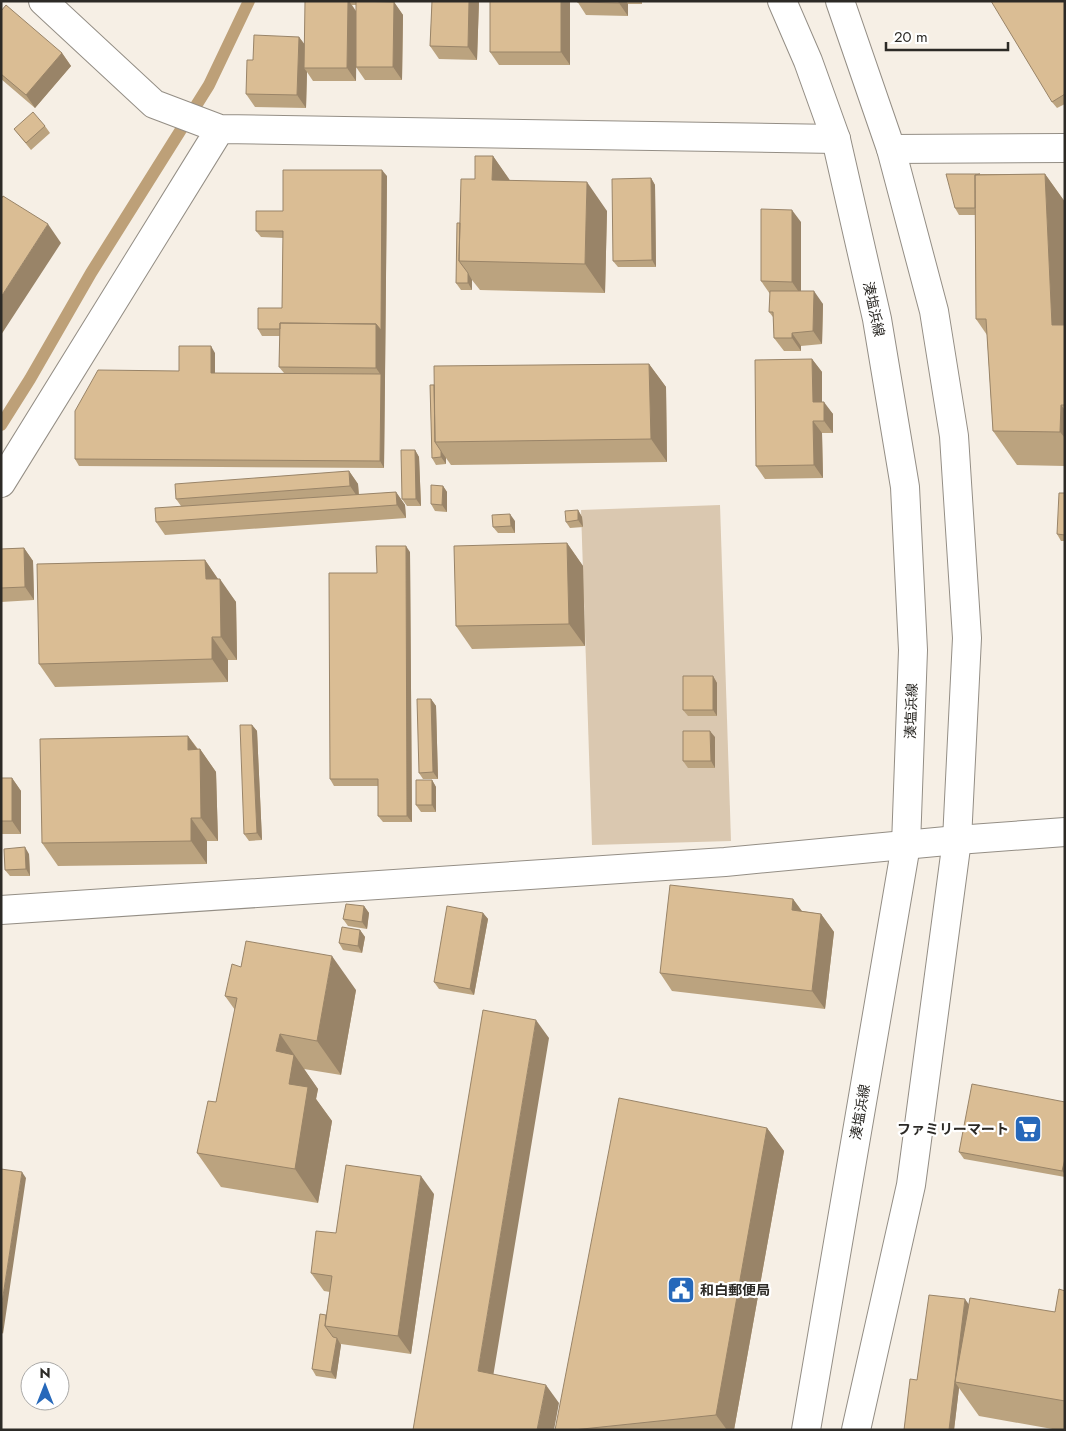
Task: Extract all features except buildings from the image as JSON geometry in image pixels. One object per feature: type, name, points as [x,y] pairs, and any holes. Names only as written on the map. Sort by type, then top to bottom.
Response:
[{"type":"main road","points":[[43,1],[154,104],[220,129],[836,139]]},
{"type":"main road","name":"湊塩浜線","points":[[782,1],[808,61],[836,139],[876,319],[905,487],[913,650],[906,845],[806,1430]]},
{"type":"main road","points":[[840,1],[891,148],[934,311],[954,436],[967,638],[956,840],[911,1184],[856,1430]]},
{"type":"main road","points":[[1,483],[220,129]]},
{"type":"main road","points":[[891,148],[1065,148]]},
{"type":"main road","points":[[1,910],[724,862],[956,840],[1065,832]]},
{"type":"shaded area","points":[[720,505],[731,841],[592,845],[581,510]]},
{"type":"waterway","points":[[1,425],[30,379],[91,273],[209,85],[249,1]]},
{"type":"place","name":"ファミリーマート","points":[[1028,1129]]},
{"type":"place","name":"和白郵便局","points":[[681,1290]]}]
